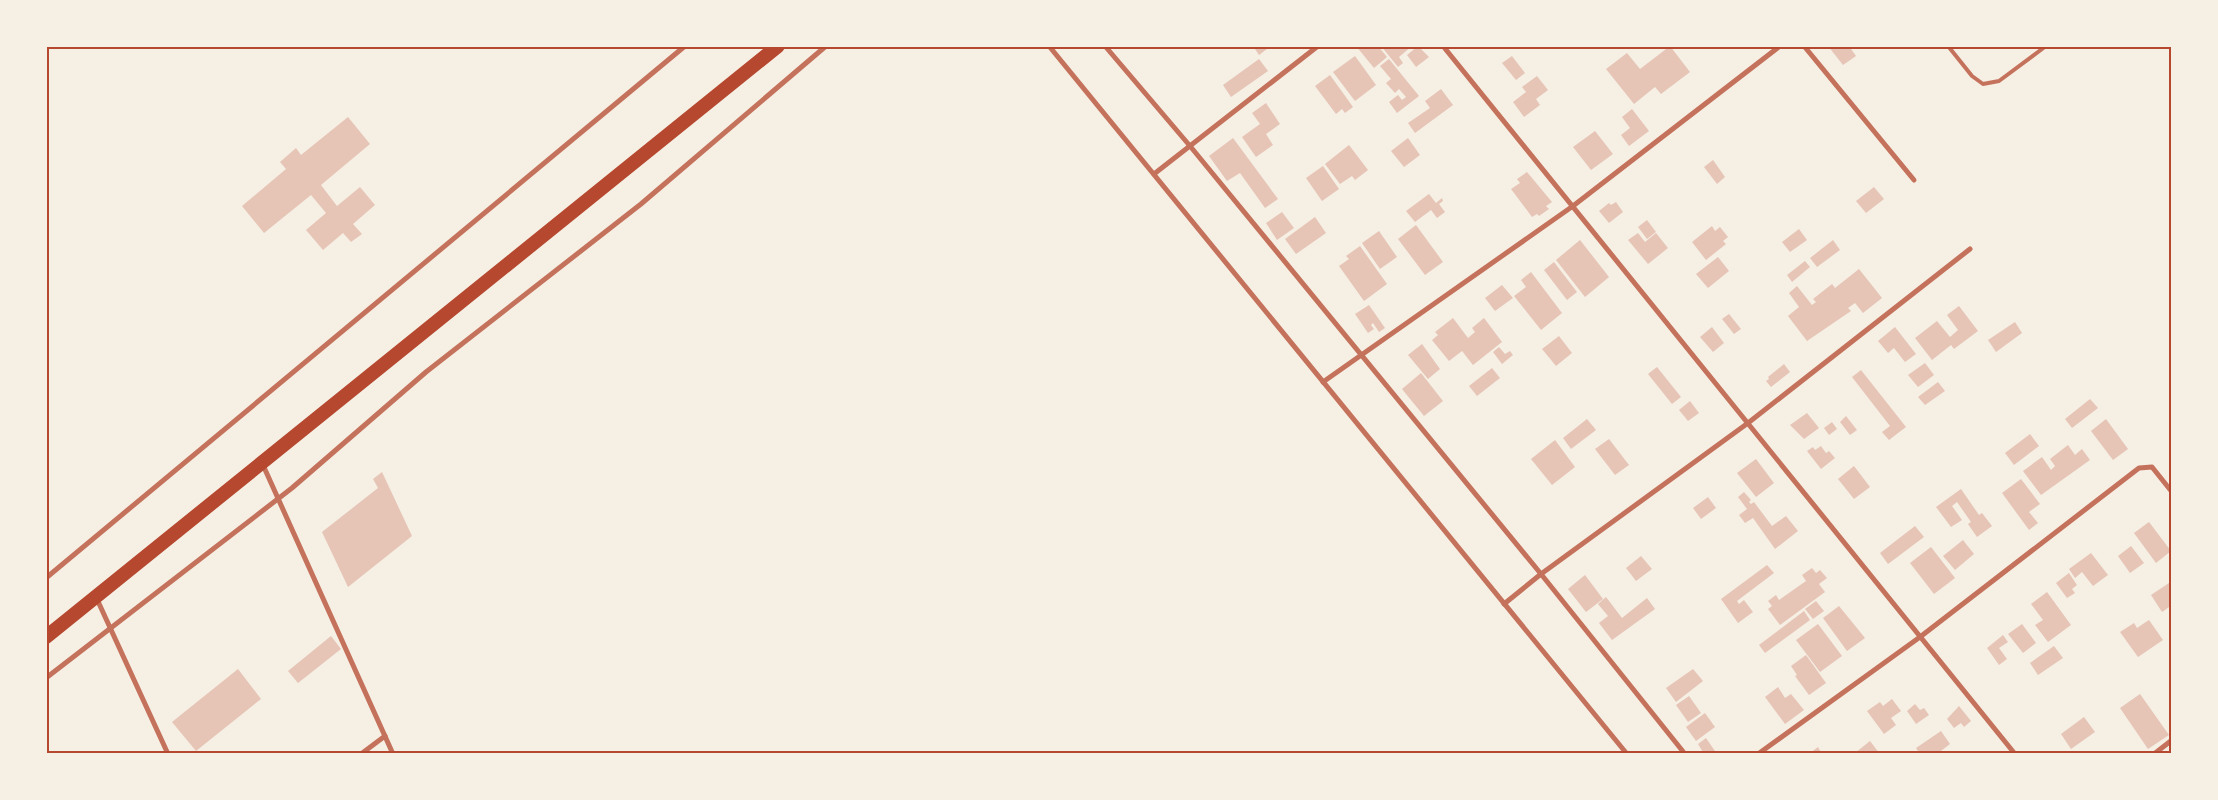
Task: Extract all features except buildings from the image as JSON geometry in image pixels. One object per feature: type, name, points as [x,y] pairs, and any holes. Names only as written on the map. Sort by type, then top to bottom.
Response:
[{"type":"highway","points":[[46,637],[778,46]]},
{"type":"street","points":[[46,578],[685,46]]},
{"type":"street","points":[[46,678],[278,499],[426,372],[640,204],[826,46]]},
{"type":"street","points":[[1049,46],[1627,754]]},
{"type":"street","points":[[1105,46],[1190,146],[1361,357],[1541,574],[1685,754]]},
{"type":"street","points":[[1154,174],[1318,46]]},
{"type":"street","points":[[1443,46],[2015,754]]},
{"type":"street","points":[[1323,382],[1573,206],[1780,46]]},
{"type":"street","points":[[1804,46],[1914,180]]},
{"type":"street","points":[[1504,604],[1541,574],[1748,423],[1970,249]]},
{"type":"street","points":[[261,462],[393,754]]},
{"type":"street","points":[[1758,754],[1920,637],[2139,468],[2152,467],[2172,492]]},
{"type":"street","points":[[96,596],[168,754]]},
{"type":"street","points":[[361,754],[385,736]]},
{"type":"street","points":[[2154,754],[2172,740]]},
{"type":"lane","points":[[1948,46],[1972,76],[1983,84],[1999,80],[2046,46]]}]
